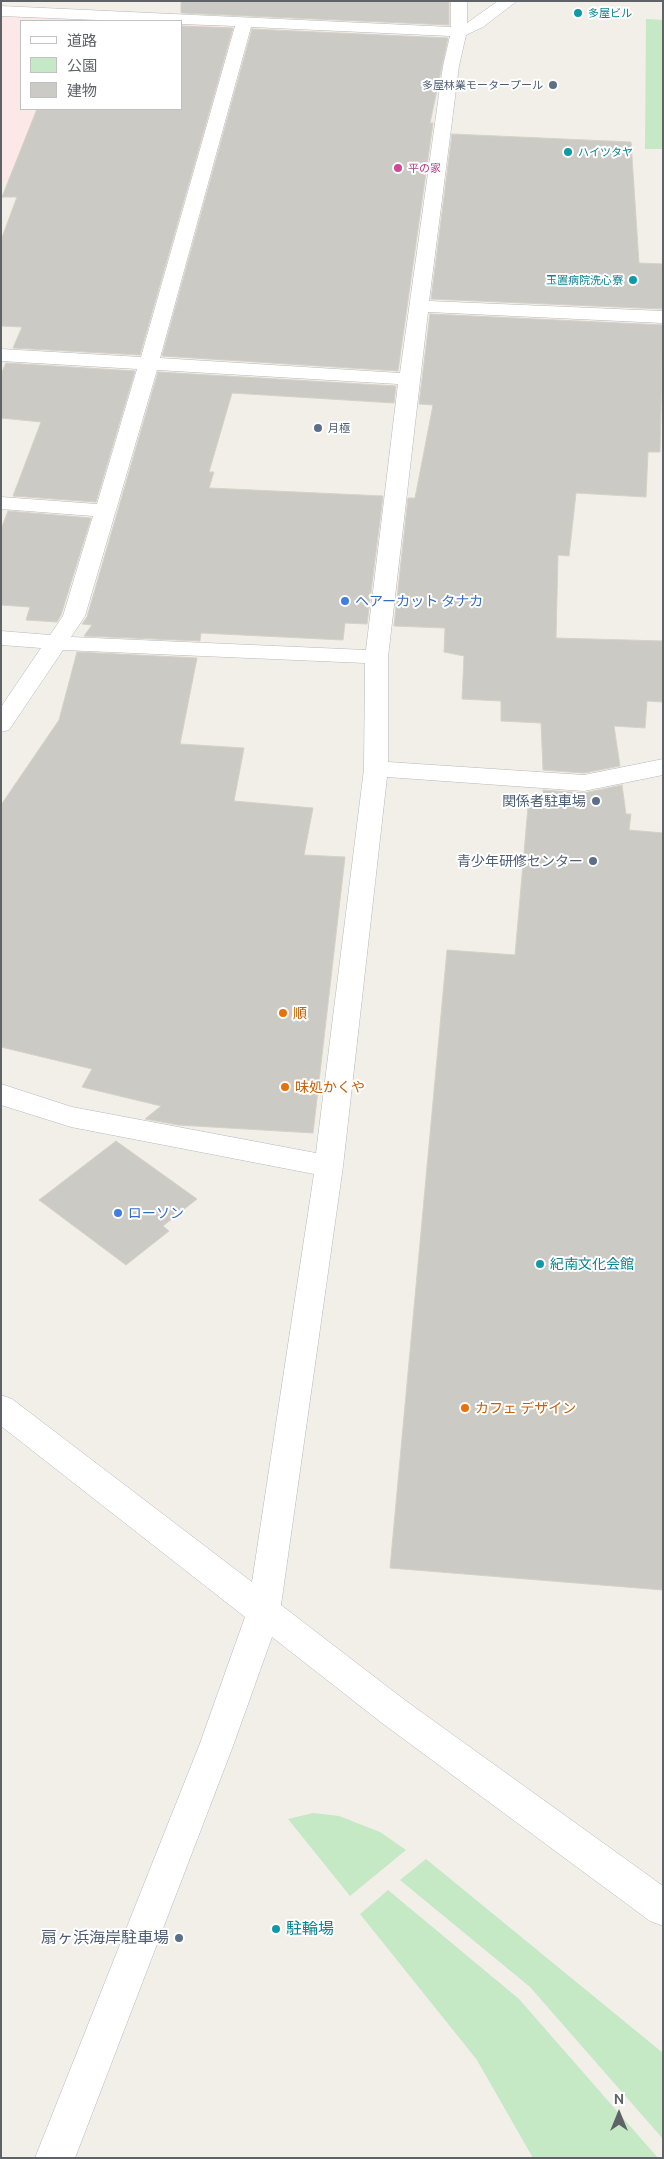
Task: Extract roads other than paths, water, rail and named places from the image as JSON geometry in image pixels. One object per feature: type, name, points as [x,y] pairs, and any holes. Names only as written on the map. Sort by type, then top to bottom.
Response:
[{"type":"street","points":[[55,2158],[216,1746],[264,1611],[329,1166],[376,768],[377,657],[409,379],[451,66],[459,32],[459,1]]},
{"type":"street","points":[[1,11],[459,32],[477,24],[508,1]]},
{"type":"street","points":[[1,725],[58,643],[74,616],[149,363],[244,23]]},
{"type":"street","points":[[420,306],[663,317]]},
{"type":"street","points":[[1,355],[409,379]]},
{"type":"street","points":[[1,503],[105,511]]},
{"type":"street","points":[[1,638],[58,643],[377,657]]},
{"type":"street","points":[[376,768],[584,783],[663,767]]},
{"type":"street","points":[[1,1094],[71,1117],[329,1166]]},
{"type":"street","points":[[1,1408],[394,1712],[663,1908]]},
{"type":"place","name":"多屋ビル","points":[[578,13]]},
{"type":"place","name":"多屋林業モータープール","points":[[553,85]]},
{"type":"place","name":"ハイツタヤ","points":[[568,152]]},
{"type":"place","name":"平の家","points":[[398,168]]},
{"type":"place","name":"玉置病院洗心寮","points":[[633,280]]},
{"type":"place","name":"月極","points":[[318,428]]},
{"type":"place","name":"ヘアーカット タナカ","points":[[345,601]]},
{"type":"place","name":"関係者駐車場","points":[[596,801]]},
{"type":"place","name":"青少年研修センター","points":[[593,861]]},
{"type":"place","name":"順","points":[[283,1013]]},
{"type":"place","name":"味処かくや","points":[[285,1087]]},
{"type":"place","name":"ローソン","points":[[118,1213]]},
{"type":"place","name":"紀南文化会館","points":[[540,1264]]},
{"type":"place","name":"カフェ デザイン","points":[[465,1408]]},
{"type":"place","name":"駐輪場","points":[[276,1929]]},
{"type":"place","name":"扇ヶ浜海岸駐車場","points":[[179,1938]]}]
